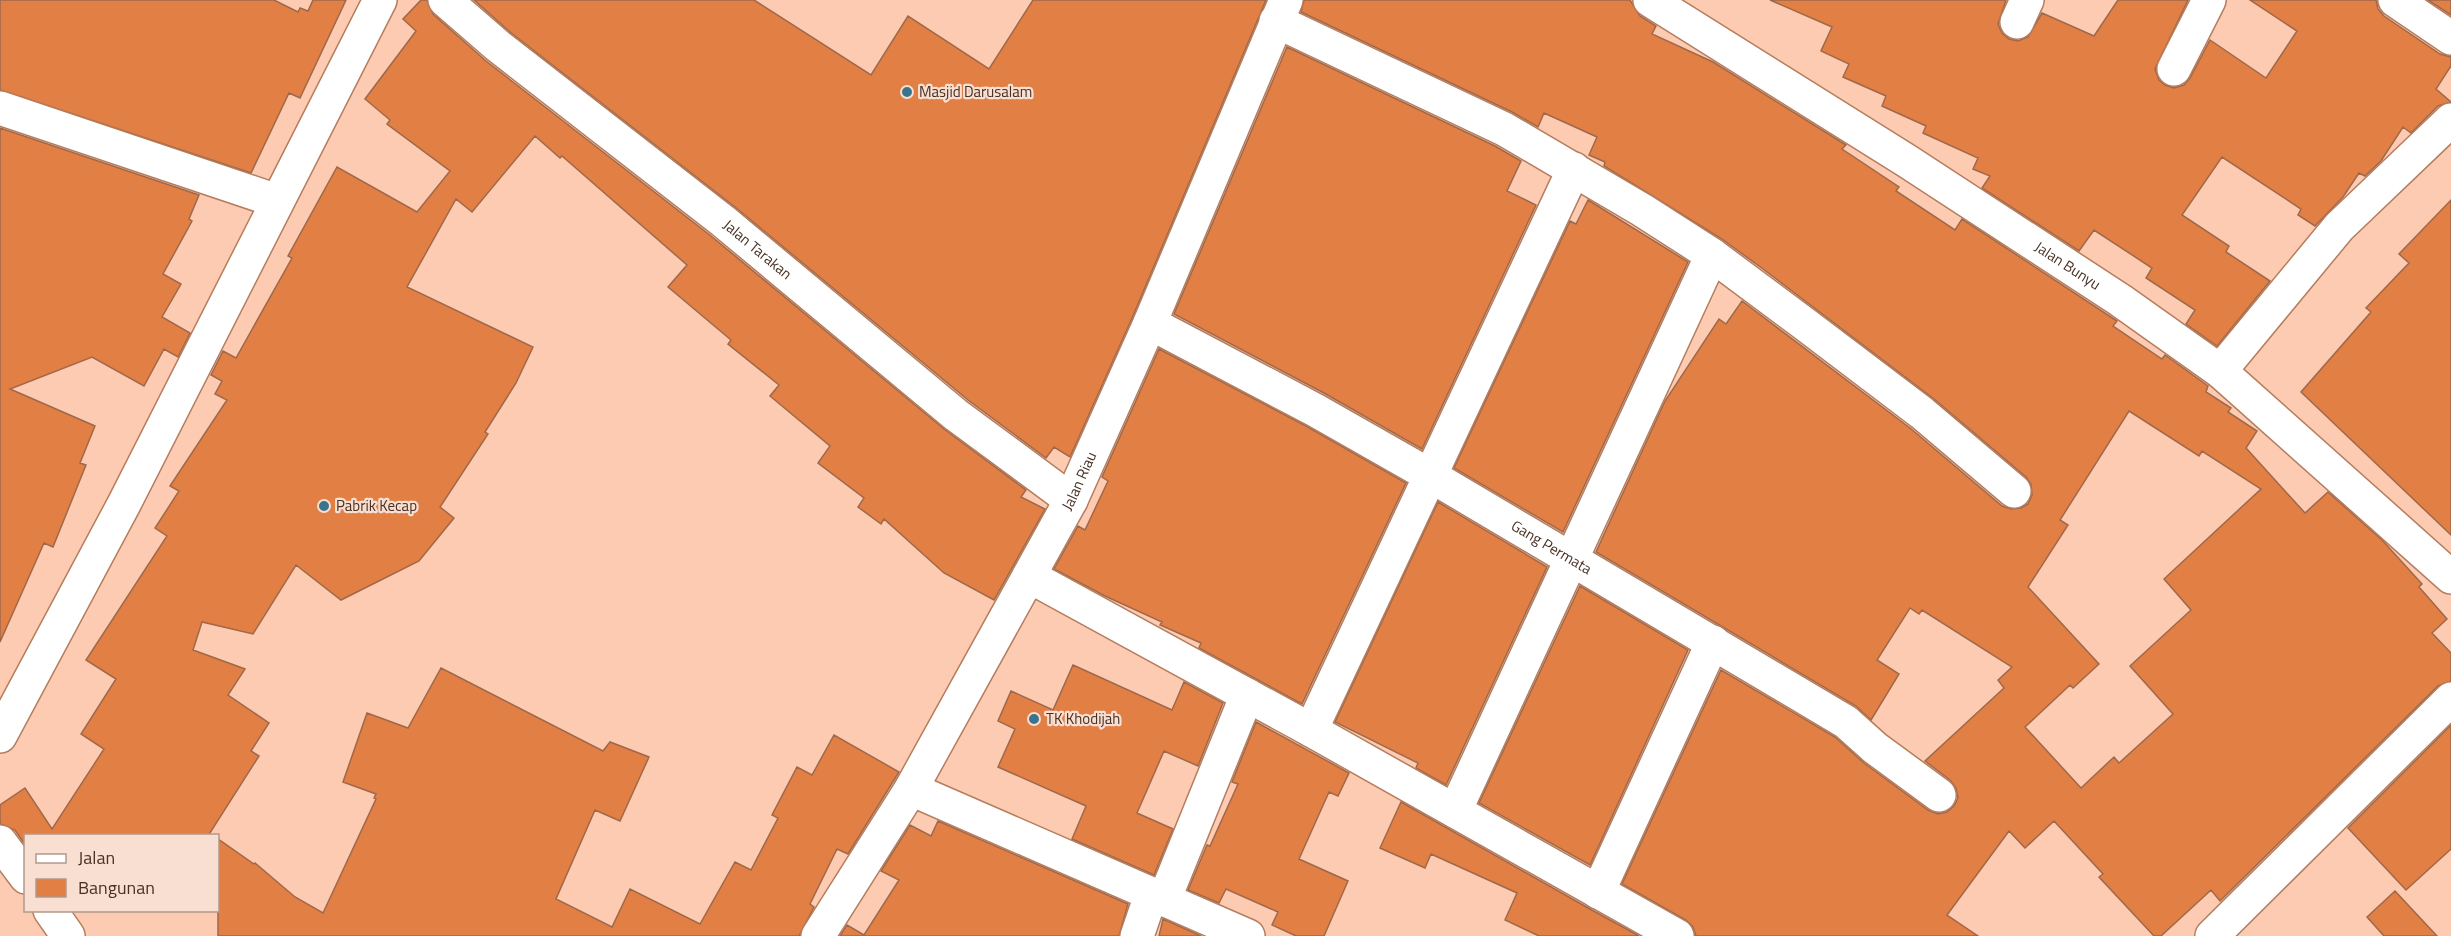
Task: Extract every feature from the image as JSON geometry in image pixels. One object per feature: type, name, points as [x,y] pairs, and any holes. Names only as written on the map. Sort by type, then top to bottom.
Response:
[{"type":"street","points":[[0,736],[124,504],[380,0]]},
{"type":"street","name":"Jalan Tarakan","points":[[445,0],[498,46],[723,221],[956,415],[1071,500]]},
{"type":"street","name":"Jalan Bunyu","points":[[1650,0],[1907,161],[2120,300],[2220,371],[2451,577]]},
{"type":"street","points":[[2174,69],[2209,0]]},
{"type":"street","points":[[2395,0],[2451,38]]},
{"type":"street","points":[[1281,11],[1574,169],[1712,255],[1922,413],[2014,491]]},
{"type":"street","name":"Jalan Riau","points":[[818,936],[911,789],[1071,500],[1150,323],[1281,11]]},
{"type":"street","points":[[0,108],[277,201]]},
{"type":"street","points":[[2220,371],[2339,227],[2451,120]]},
{"type":"street","points":[[1311,730],[1574,169]]},
{"type":"street","points":[[1455,811],[1712,255]]},
{"type":"street","name":"Gang Permata","points":[[1150,323],[1305,405],[1573,558],[1846,722],[1871,744],[1939,795]]},
{"type":"street","points":[[1029,576],[1311,730],[1677,936]]},
{"type":"street","points":[[1598,892],[1713,642]]},
{"type":"street","points":[[1137,936],[1158,897],[1247,696]]},
{"type":"street","points":[[2212,936],[2451,699]]},
{"type":"street","points":[[911,789],[1248,936]]},
{"type":"street","points":[[0,842],[24,874]]},
{"type":"street","points":[[51,912],[68,936]]},
{"type":"building","points":[[0,0],[274,0],[298,12],[300,8],[308,11],[313,0],[346,0],[300,98],[289,93],[251,173],[0,90]]},
{"type":"building","points":[[421,0],[427,0],[433,14],[486,61],[711,236],[944,429],[1026,490],[1021,497],[1045,509],[994,600],[944,573],[884,519],[881,524],[858,507],[864,498],[818,463],[830,446],[770,396],[779,385],[728,344],[731,340],[668,287],[687,265],[562,156],[560,158],[535,136],[472,212],[456,199],[407,287],[533,347],[516,383],[485,432],[488,434],[440,507],[454,518],[419,561],[341,600],[296,565],[253,634],[202,622],[193,650],[245,669],[228,695],[269,723],[251,751],[259,756],[209,834],[24,834],[24,843],[15,830],[0,824],[0,805],[25,788],[52,829],[104,749],[81,734],[116,679],[86,660],[167,536],[155,528],[179,491],[170,486],[227,400],[215,394],[222,381],[211,375],[223,351],[236,358],[292,258],[288,256],[337,167],[417,212],[450,171],[387,124],[390,120],[365,99],[416,31],[403,19]]},
{"type":"building","points":[[474,0],[754,0],[871,75],[908,16],[989,69],[1033,0],[1266,0],[1133,316],[1070,457],[1054,447],[1046,458],[968,400],[735,207],[510,32]]},
{"type":"building","points":[[1304,0],[1630,0],[1640,16],[1656,26],[1652,34],[1713,62],[1846,145],[1842,149],[1899,187],[1896,191],[1955,230],[1962,219],[2117,321],[2113,326],[2162,359],[2165,355],[2208,386],[2206,392],[2231,408],[2228,412],[2257,431],[2246,448],[2305,513],[2328,492],[2382,540],[2422,584],[2419,587],[2447,619],[2432,633],[2451,653],[2451,681],[2438,686],[2220,901],[2211,890],[2161,936],[2154,936],[2099,877],[2103,874],[2054,821],[2025,848],[2009,831],[1947,915],[1978,936],[1696,936],[1693,927],[1686,920],[1622,884],[1721,670],[1835,737],[1864,763],[1928,810],[1938,814],[1947,812],[1954,806],[1958,798],[1956,788],[1950,780],[1925,761],[2004,688],[1998,680],[2012,667],[1922,610],[1919,614],[1910,608],[1877,660],[1899,674],[1871,720],[1856,706],[1596,552],[1665,401],[1719,319],[1726,324],[1742,301],[1910,428],[2002,506],[2011,509],[2021,508],[2028,504],[2032,495],[2031,484],[2026,477],[1934,399],[1763,269],[1722,239],[1604,166],[1605,162],[1589,155],[1597,137],[1544,113],[1538,127],[1512,112],[1301,12]],"holes":[[[2129,411],[2199,456],[2202,451],[2261,489],[2164,579],[2191,610],[2130,666],[2173,714],[2119,763],[2114,757],[2081,788],[2025,727],[2070,685],[2073,688],[2099,664],[2028,587],[2068,525],[2060,520]]]},
{"type":"building","points":[[1770,0],[2006,0],[1998,24],[2002,33],[2009,39],[2018,41],[2028,37],[2042,13],[2094,36],[2118,0],[2188,0],[2155,69],[2159,80],[2174,88],[2184,85],[2190,78],[2210,40],[2266,78],[2297,31],[2250,0],[2376,0],[2378,9],[2384,16],[2440,54],[2451,57],[2451,66],[2436,89],[2451,102],[2438,106],[2411,133],[2403,127],[2381,161],[2365,176],[2359,173],[2343,197],[2315,226],[2298,215],[2301,209],[2222,157],[2182,215],[2229,246],[2226,252],[2270,281],[2217,346],[2186,324],[2195,310],[2146,278],[2152,268],[2094,230],[2079,251],[1982,188],[1990,176],[1973,169],[1978,158],[1923,133],[1926,126],[1882,106],[1886,96],[1843,77],[1849,64],[1821,51],[1832,27]]},
{"type":"building","points":[[2428,0],[2451,0],[2451,15]]},
{"type":"building","points":[[1287,47],[1495,146],[1521,161],[1507,191],[1536,205],[1422,449],[1324,393],[1174,314]]},
{"type":"building","points":[[0,128],[199,195],[189,219],[192,221],[163,274],[181,284],[162,317],[190,333],[178,357],[164,349],[144,386],[92,357],[10,389],[95,426],[80,463],[86,465],[53,547],[44,543],[0,642]]},
{"type":"building","points":[[1588,200],[1688,262],[1563,532],[1454,468],[1570,221],[1576,224]]},
{"type":"building","points":[[2451,200],[2451,535],[2301,392],[2371,312],[2366,308],[2409,263],[2399,254]]},
{"type":"building","points":[[1159,349],[1306,426],[1406,483],[1302,704],[1199,648],[1201,643],[1160,625],[1162,622],[1054,569],[1078,526],[1085,530],[1108,481],[1102,477]]},
{"type":"building","points":[[1438,502],[1547,567],[1446,785],[1416,768],[1418,763],[1335,722]]},
{"type":"building","points":[[1580,586],[1688,650],[1590,865],[1479,803]]},
{"type":"building","points":[[1073,665],[1172,710],[1184,682],[1223,703],[1198,766],[1164,751],[1137,813],[1173,829],[1154,875],[1072,839],[1086,806],[998,767],[1015,729],[998,721],[1011,691],[1053,710]]},
{"type":"building","points":[[441,668],[603,751],[610,742],[649,757],[620,821],[595,810],[556,899],[612,927],[630,889],[700,924],[735,862],[751,870],[778,818],[772,815],[797,767],[812,775],[834,735],[899,772],[848,854],[837,849],[810,904],[814,907],[799,936],[218,936],[219,840],[255,863],[295,897],[323,913],[376,799],[374,798],[376,794],[343,782],[367,713],[408,728]]},
{"type":"building","points":[[1256,722],[1349,773],[1338,796],[1329,792],[1299,859],[1348,881],[1324,936],[1296,936],[1272,925],[1278,912],[1226,889],[1219,903],[1188,890],[1207,845],[1210,846],[1238,784],[1232,782]]},
{"type":"building","points":[[2451,725],[2451,849],[2406,890],[2348,828]]},
{"type":"building","points":[[1401,802],[1639,936],[1539,936],[1505,920],[1517,893],[1431,854],[1425,868],[1380,848]]},
{"type":"building","points":[[938,821],[1128,904],[1119,936],[840,936],[847,925],[864,935],[899,880],[881,871],[910,825],[931,836]]},
{"type":"building","points":[[2395,891],[2437,936],[2384,936],[2367,917]]},
{"type":"building","points":[[1163,919],[1201,936],[1159,936]]},
{"type":"place","name":"Masjid Darusalam","points":[[907,92]]},
{"type":"place","name":"Pabrik Kecap","points":[[324,506]]},
{"type":"place","name":"TK Khodijah","points":[[1034,719]]}]
